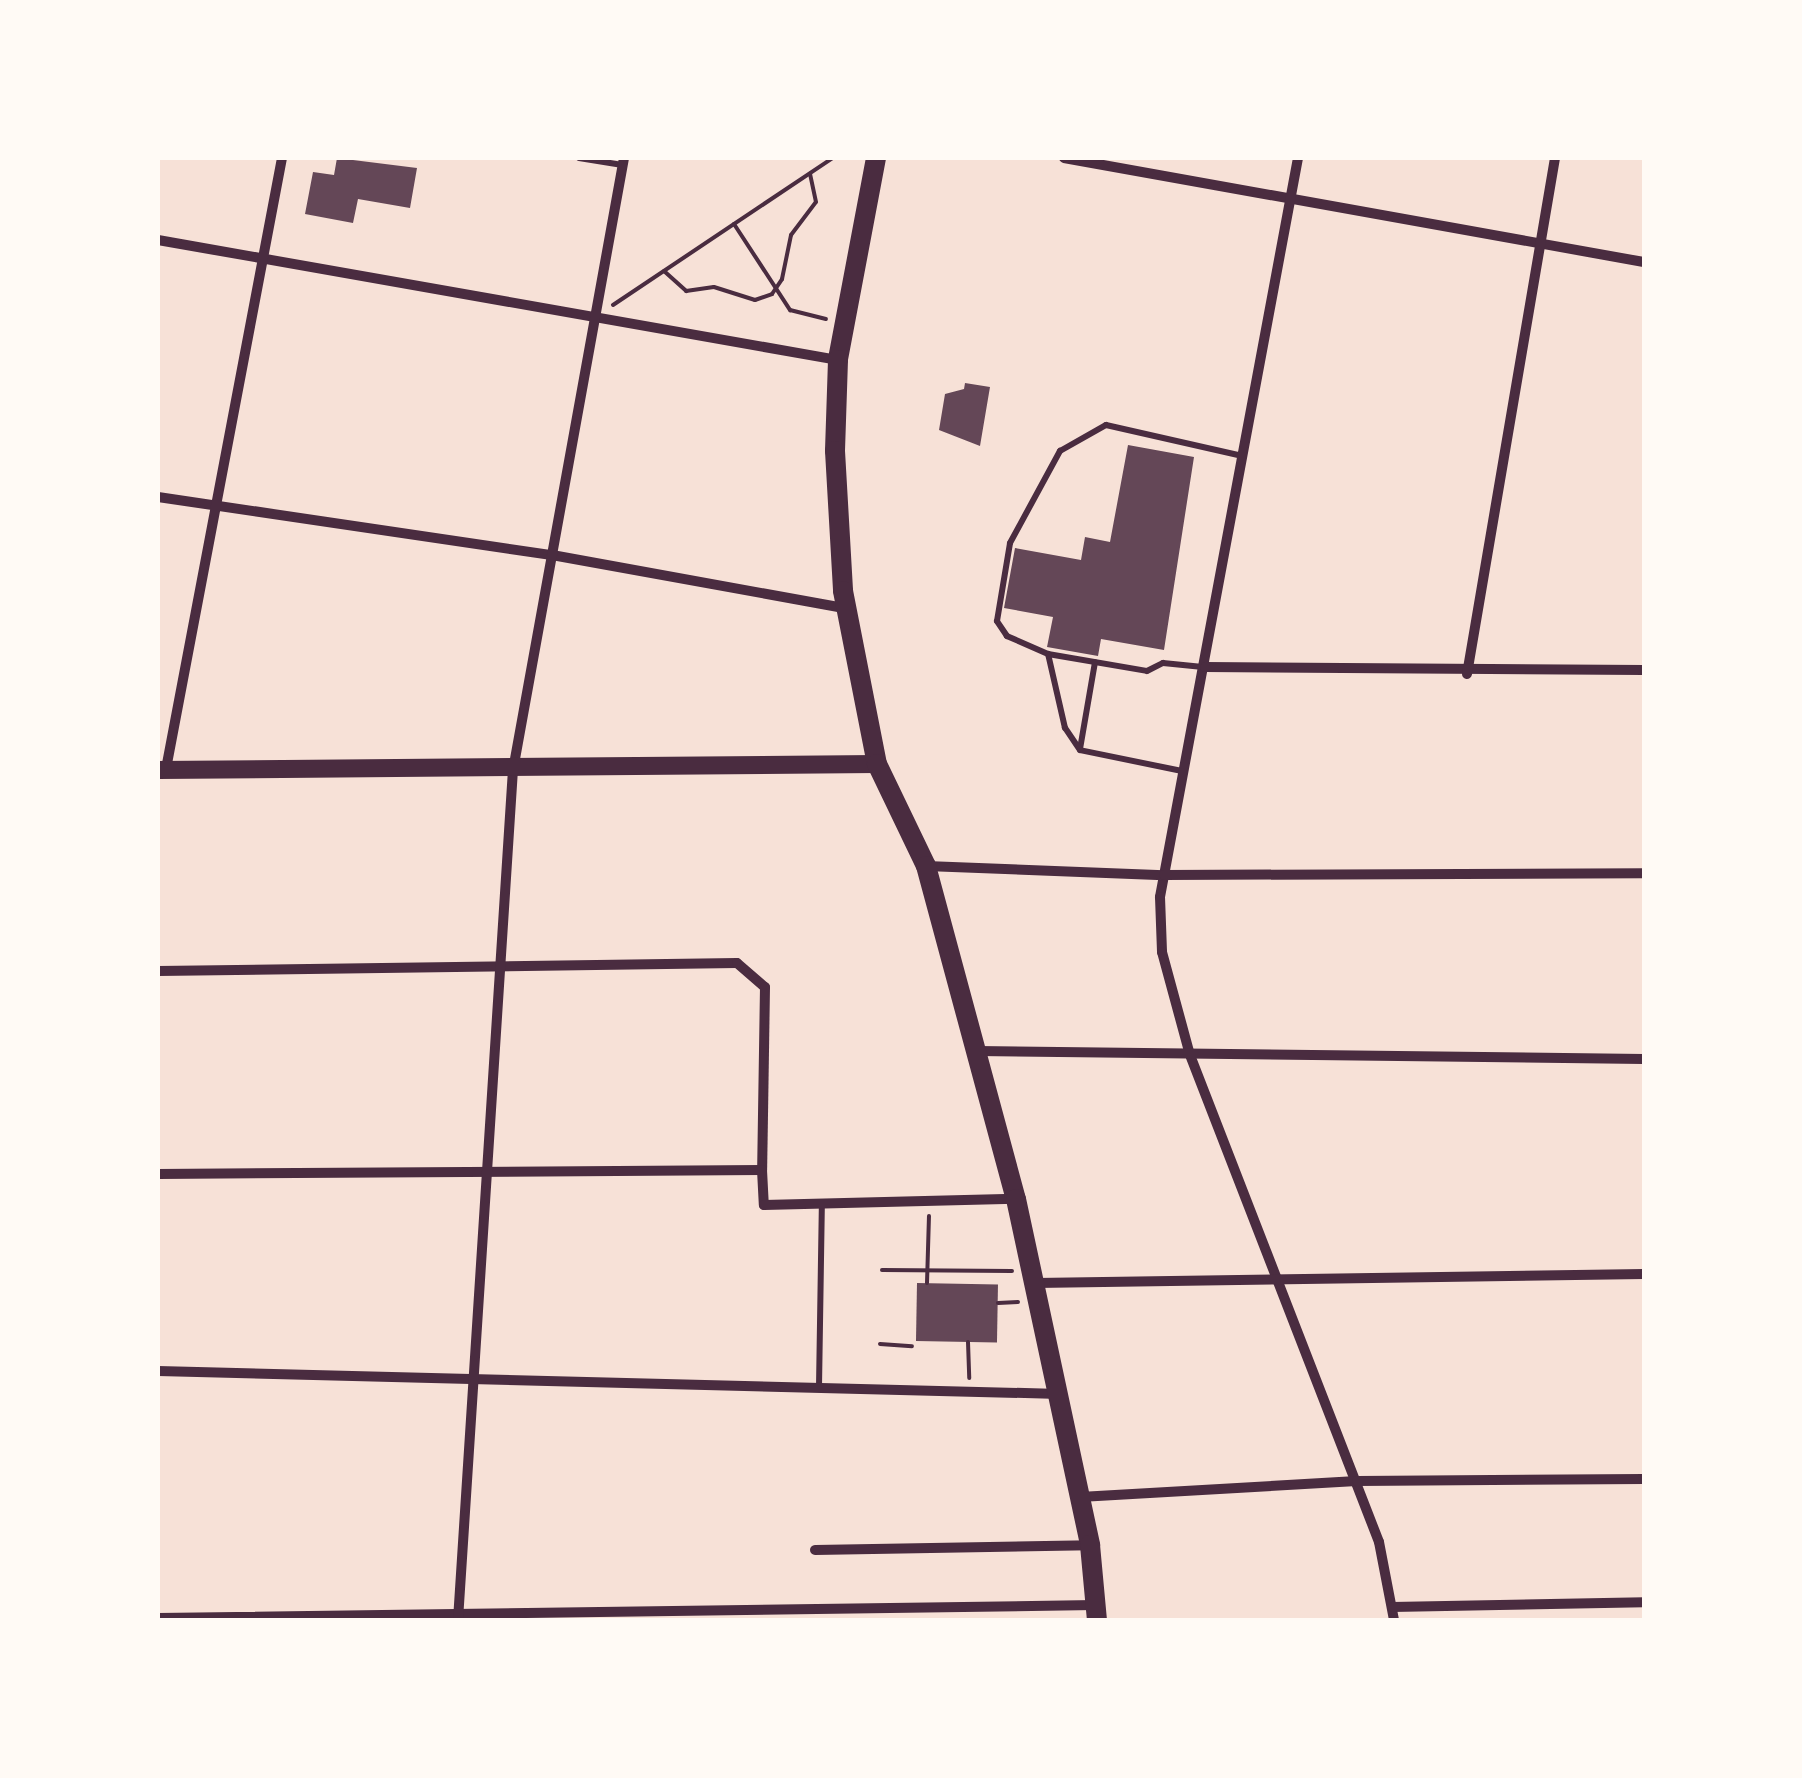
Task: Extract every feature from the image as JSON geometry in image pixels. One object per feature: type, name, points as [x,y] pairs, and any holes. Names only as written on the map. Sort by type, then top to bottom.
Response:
[{"type":"main road","points":[[876,158],[838,360],[835,450],[846,608],[877,764],[926,866],[1016,1200],[1061,1394],[1090,1546],[1096,1613]]},
{"type":"street","points":[[282,158],[162,769],[513,770],[877,764]]},
{"type":"street","points":[[1064,158],[1644,262]]},
{"type":"street","points":[[1298,158],[1164,874],[1162,952],[1190,1055],[1357,1481],[1394,1620]]},
{"type":"street","points":[[1466,674],[1555,158]]},
{"type":"street","points":[[459,1617],[471,1380],[505,966],[513,770],[623,162]]},
{"type":"street","points":[[158,240],[838,360]]},
{"type":"street","points":[[158,496],[552,555],[846,608]]},
{"type":"street","points":[[1205,667],[1466,674],[1644,670]]},
{"type":"street","points":[[926,866],[1164,874],[1644,873]]},
{"type":"street","points":[[158,971],[737,964],[755,973],[765,987],[764,1205],[1016,1200]]},
{"type":"street","points":[[977,1050],[1644,1059]]},
{"type":"street","points":[[158,1174],[762,1170]]},
{"type":"street","points":[[1035,1277],[1279,1280],[1644,1274]]},
{"type":"street","points":[[158,1371],[1061,1394]]},
{"type":"street","points":[[1080,1496],[1357,1481],[1644,1479]]},
{"type":"street","points":[[815,1550],[1090,1546]]},
{"type":"street","points":[[1392,1607],[1644,1602]]},
{"type":"street","points":[[158,1618],[1096,1613]]},
{"type":"lane","points":[[579,158],[623,162]]},
{"type":"lane","points":[[1205,667],[1163,662],[1146,671],[1048,654],[1007,636],[997,621],[1010,544],[1060,450],[1106,425],[1243,456]]},
{"type":"lane","points":[[1048,654],[1064,728],[1080,750],[1182,772]]},
{"type":"lane","points":[[1080,750],[1095,662]]},
{"type":"lane","points":[[819,1388],[822,1204]]},
{"type":"path","points":[[595,317],[834,158]]},
{"type":"path","points":[[664,272],[686,291],[714,287],[754,300],[776,289],[790,235],[816,202],[810,174]]},
{"type":"path","points":[[734,224],[790,310],[846,322]]},
{"type":"path","points":[[927,1283],[930,1201]]},
{"type":"path","points":[[882,1270],[1035,1277]]},
{"type":"path","points":[[968,1342],[969,1392]]},
{"type":"path","points":[[880,1344],[912,1346]]},
{"type":"building","points":[[337,158],[417,168],[410,208],[358,199],[353,223],[305,214],[313,172],[334,175]]},
{"type":"building","points":[[965,383],[990,387],[980,446],[939,430],[945,394],[964,389]]},
{"type":"building","points":[[1128,445],[1194,457],[1164,650],[1101,639],[1098,656],[1047,647],[1053,617],[1004,608],[1015,548],[1081,560],[1085,537],[1110,542]]},
{"type":"building","points":[[917,1283],[998,1284],[997,1342],[916,1341]]}]
